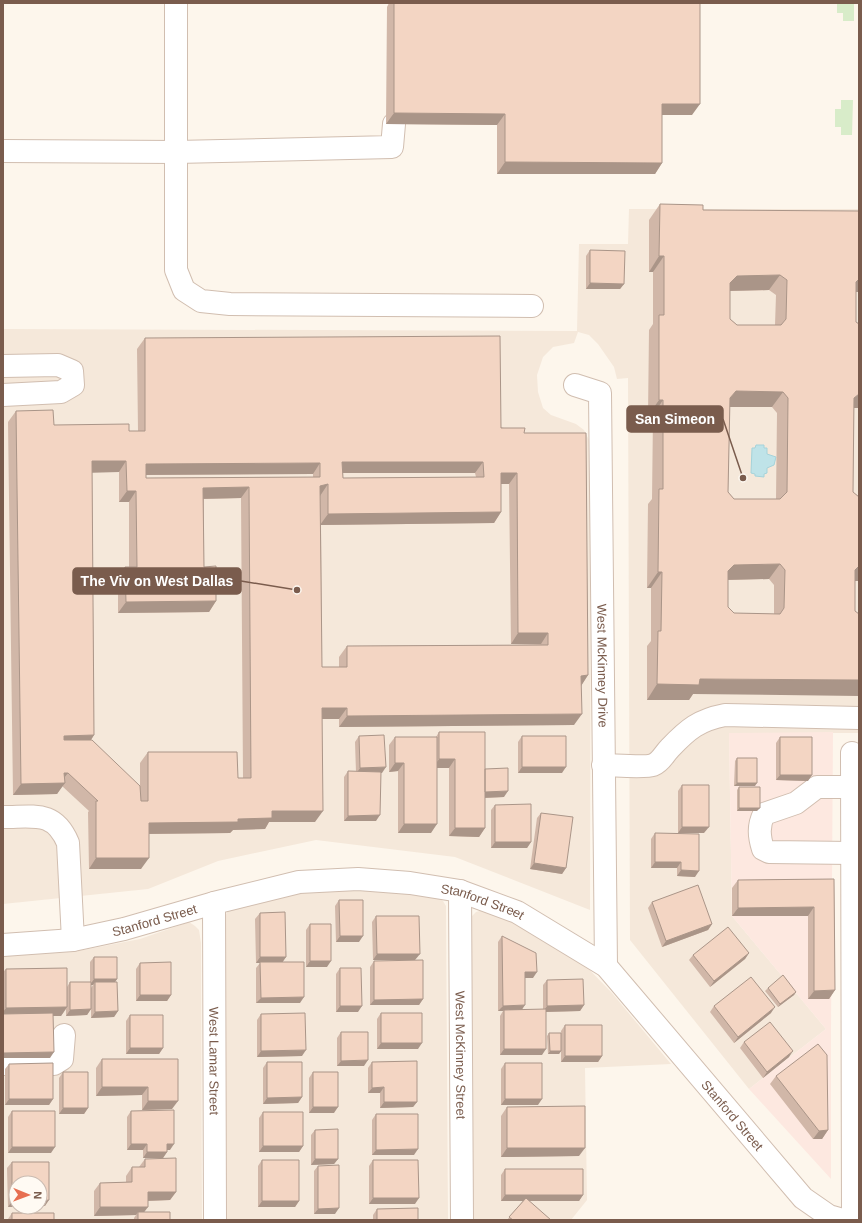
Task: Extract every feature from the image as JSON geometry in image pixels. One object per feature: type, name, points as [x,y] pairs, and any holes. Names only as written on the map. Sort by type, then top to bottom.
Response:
[{"type":"street","points":[[176,3],[176,270],[184,290],[201,301],[230,304],[532,306]]},
{"type":"street","points":[[3,151],[176,152],[392,147],[394,124]]},
{"type":"street","points":[[3,366],[58,365],[72,371],[73,385],[61,392],[3,395]]},
{"type":"street","name":"West McKinney Drive","points":[[575,385],[600,393],[606,966]]},
{"type":"street","points":[[603,765],[652,766],[661,760],[669,749],[690,728],[707,719],[724,715],[859,718]]},
{"type":"street","points":[[852,754],[853,1220]]},
{"type":"street","points":[[852,786],[817,786],[796,804],[764,814],[760,821],[759,835],[762,849],[769,852],[852,852]]},
{"type":"street","points":[[3,817],[43,817],[55,823],[63,831],[68,843],[73,940]]},
{"type":"street","name":"Stanford Street","points":[[3,945],[73,940],[124,929],[214,903],[299,882],[358,879],[410,883],[460,891],[518,912],[606,966],[803,1198],[829,1216],[843,1220]]},
{"type":"street","name":"West McKinney Street","points":[[460,891],[462,1220]]},
{"type":"street","name":"West Lamar Street","points":[[214,903],[215,1220]]},
{"type":"street","points":[[3,1064],[54,1064],[62,1059],[64,1035]]},
{"type":"shaded area","points":[[629,209],[859,209],[859,733],[729,733],[732,916],[826,1029],[749,1089],[630,940],[628,378],[617,379],[614,367],[598,344],[589,335],[578,332],[574,343],[553,347],[543,357],[537,375],[538,392],[543,408],[551,415],[576,424],[584,430],[591,444],[590,910],[455,857],[316,840],[218,861],[148,889],[3,904],[3,329],[577,331],[579,244],[628,244]]},
{"type":"shaded area","points":[[833,732],[831,1179],[749,1089],[826,1029],[732,916],[729,733]]},
{"type":"shaded area","points":[[306,889],[373,889],[437,897],[443,901],[446,906],[448,1220],[225,1220],[224,918],[229,909]]},
{"type":"shaded area","points":[[483,910],[494,912],[578,958],[612,993],[671,1064],[585,1068],[587,1200],[571,1220],[472,1220],[470,918],[476,912]]},
{"type":"shaded area","points":[[189,922],[199,930],[201,943],[202,1220],[3,1220],[3,954],[73,952],[140,939]]},
{"type":"green space","points":[[837,3],[854,3],[854,21],[843,21],[843,13],[837,13]]},
{"type":"green space","points":[[841,100],[853,100],[852,135],[841,135],[841,127],[835,127],[835,109],[841,109]]},
{"type":"water","points":[[756,445],[764,445],[764,448],[767,448],[767,454],[776,457],[774,465],[767,468],[767,473],[764,474],[764,477],[755,476],[755,474],[751,473],[752,448],[755,448]]},
{"type":"building","points":[[394,3],[700,3],[700,104],[662,104],[662,163],[505,162],[505,114],[394,113]]},
{"type":"building","points":[[660,204],[703,205],[703,210],[859,211],[859,279],[856,282],[856,322],[859,324],[859,394],[854,398],[853,492],[859,497],[859,566],[855,570],[855,611],[859,614],[859,680],[700,679],[699,685],[657,684],[658,631],[661,631],[662,572],[658,572],[659,489],[663,489],[663,400],[659,400],[659,315],[664,315],[664,256],[659,256]],"holes":[[[780,275],[787,280],[786,319],[781,325],[737,325],[730,319],[730,283],[737,276]],[[736,391],[783,392],[788,398],[787,492],[780,499],[734,499],[728,492],[730,398]],[[780,564],[785,570],[784,608],[780,614],[734,613],[728,607],[728,571],[734,565]]]},
{"type":"building","points":[[590,250],[625,251],[624,284],[590,283]]},
{"type":"building","points":[[500,336],[501,428],[525,428],[524,433],[586,433],[588,675],[581,676],[582,714],[347,716],[347,708],[322,708],[323,811],[272,811],[272,818],[238,819],[238,822],[149,823],[149,858],[96,858],[96,801],[98,801],[68,773],[64,773],[65,783],[21,784],[16,411],[53,410],[54,425],[129,424],[129,431],[145,431],[145,338]],"holes":[[[92,461],[126,461],[127,491],[136,491],[137,567],[125,567],[126,602],[216,601],[216,566],[204,567],[203,488],[249,487],[251,778],[238,778],[237,752],[148,752],[148,801],[141,801],[140,786],[92,740],[64,740],[64,736],[94,735]],[[342,462],[483,462],[484,477],[343,478]],[[320,463],[320,477],[146,478],[146,464]],[[501,473],[517,473],[518,633],[548,633],[548,645],[347,646],[347,667],[322,667],[320,486],[328,484],[328,514],[501,512]]]},
{"type":"building","points":[[439,732],[485,732],[485,828],[455,828],[455,759],[439,759]]},
{"type":"building","points":[[384,735],[386,767],[360,768],[359,736]]},
{"type":"building","points":[[522,736],[566,736],[566,767],[522,767]]},
{"type":"building","points":[[395,737],[437,737],[437,824],[404,824],[404,763],[395,763]]},
{"type":"building","points":[[780,737],[812,737],[812,775],[780,775]]},
{"type":"building","points":[[737,758],[757,758],[757,783],[737,783]]},
{"type":"building","points":[[508,768],[508,791],[485,792],[485,769]]},
{"type":"building","points":[[348,771],[381,772],[380,815],[348,816]]},
{"type":"building","points":[[682,785],[709,785],[709,827],[682,827]]},
{"type":"building","points":[[739,787],[760,787],[760,808],[739,808]]},
{"type":"building","points":[[531,804],[531,842],[495,842],[495,805]]},
{"type":"building","points":[[541,813],[573,817],[566,868],[534,863]]},
{"type":"building","points":[[655,833],[699,834],[699,871],[681,870],[681,862],[655,862]]},
{"type":"building","points":[[834,879],[835,990],[814,991],[814,907],[738,908],[738,880]]},
{"type":"building","points":[[698,885],[712,924],[666,941],[652,902]]},
{"type":"building","points":[[339,900],[363,900],[363,936],[340,936]]},
{"type":"building","points":[[285,912],[286,957],[260,957],[260,913]]},
{"type":"building","points":[[376,916],[419,916],[420,954],[377,954]]},
{"type":"building","points":[[310,924],[331,924],[331,961],[310,961]]},
{"type":"building","points":[[728,927],[749,953],[714,981],[693,955]]},
{"type":"building","points":[[502,936],[536,953],[537,972],[525,972],[525,1005],[503,1006]]},
{"type":"building","points":[[94,957],[117,957],[117,979],[94,979]]},
{"type":"building","points":[[423,960],[423,999],[374,1000],[374,961]]},
{"type":"building","points":[[171,962],[171,995],[140,995],[140,963]]},
{"type":"building","points":[[260,962],[304,962],[304,997],[261,998]]},
{"type":"building","points":[[67,968],[67,1007],[6,1008],[6,969]]},
{"type":"building","points":[[340,968],[361,968],[362,1006],[340,1006]]},
{"type":"building","points":[[783,975],[796,992],[780,1004],[768,988]]},
{"type":"building","points":[[751,977],[775,1007],[738,1037],[714,1006]]},
{"type":"building","points":[[583,979],[584,1005],[547,1006],[547,980]]},
{"type":"building","points":[[70,982],[91,982],[91,1009],[70,1010]]},
{"type":"building","points":[[95,982],[117,982],[118,1011],[95,1012]]},
{"type":"building","points":[[546,1009],[546,1049],[504,1049],[504,1010]]},
{"type":"building","points":[[53,1013],[54,1052],[3,1053],[3,1014]]},
{"type":"building","points":[[305,1013],[306,1050],[261,1051],[261,1014]]},
{"type":"building","points":[[381,1013],[422,1013],[422,1043],[381,1043]]},
{"type":"building","points":[[130,1015],[163,1015],[163,1048],[130,1048]]},
{"type":"building","points":[[770,1022],[793,1051],[767,1072],[744,1042]]},
{"type":"building","points":[[565,1025],[602,1025],[602,1056],[565,1056]]},
{"type":"building","points":[[341,1032],[368,1032],[368,1060],[341,1061]]},
{"type":"building","points":[[549,1033],[561,1033],[561,1051],[550,1051]]},
{"type":"building","points":[[818,1044],[827,1055],[828,1130],[819,1131],[776,1076]]},
{"type":"building","points":[[102,1059],[178,1059],[178,1101],[148,1101],[148,1087],[102,1087]]},
{"type":"building","points":[[417,1061],[417,1102],[384,1102],[384,1087],[372,1088],[372,1062]]},
{"type":"building","points":[[267,1062],[302,1062],[302,1097],[267,1098]]},
{"type":"building","points":[[53,1063],[53,1099],[9,1099],[9,1064]]},
{"type":"building","points":[[505,1063],[542,1063],[542,1099],[505,1099]]},
{"type":"building","points":[[63,1072],[88,1072],[88,1108],[63,1108]]},
{"type":"building","points":[[313,1072],[338,1072],[338,1107],[313,1107]]},
{"type":"building","points":[[585,1106],[585,1148],[507,1148],[507,1107]]},
{"type":"building","points":[[174,1110],[174,1144],[167,1144],[167,1152],[147,1152],[147,1144],[131,1144],[131,1111]]},
{"type":"building","points":[[12,1111],[55,1111],[55,1147],[12,1147]]},
{"type":"building","points":[[263,1112],[303,1112],[303,1146],[263,1146]]},
{"type":"building","points":[[376,1114],[418,1114],[418,1149],[376,1150]]},
{"type":"building","points":[[338,1129],[338,1159],[315,1159],[315,1130]]},
{"type":"building","points":[[176,1158],[176,1192],[148,1192],[148,1207],[100,1207],[100,1183],[132,1182],[132,1167],[145,1167],[145,1159]]},
{"type":"building","points":[[262,1160],[299,1160],[299,1201],[262,1201]]},
{"type":"building","points":[[373,1160],[418,1160],[419,1198],[373,1198]]},
{"type":"building","points":[[12,1162],[49,1162],[49,1200],[48,1175],[12,1175]]},
{"type":"building","points":[[339,1165],[339,1208],[318,1209],[318,1166]]},
{"type":"building","points":[[505,1169],[583,1169],[583,1195],[505,1195]]},
{"type":"building","points":[[526,1198],[551,1220],[513,1220],[509,1217]]},
{"type":"building","points":[[418,1208],[418,1220],[377,1220],[377,1209]]},
{"type":"building","points":[[138,1212],[170,1212],[170,1220],[138,1220]]},
{"type":"building","points":[[48,1213],[54,1213],[54,1220],[12,1220],[12,1215],[48,1215]]},
{"type":"place","name":"San Simeon","points":[[743,478]]},
{"type":"place","name":"The Viv on West Dallas","points":[[297,590]]}]
